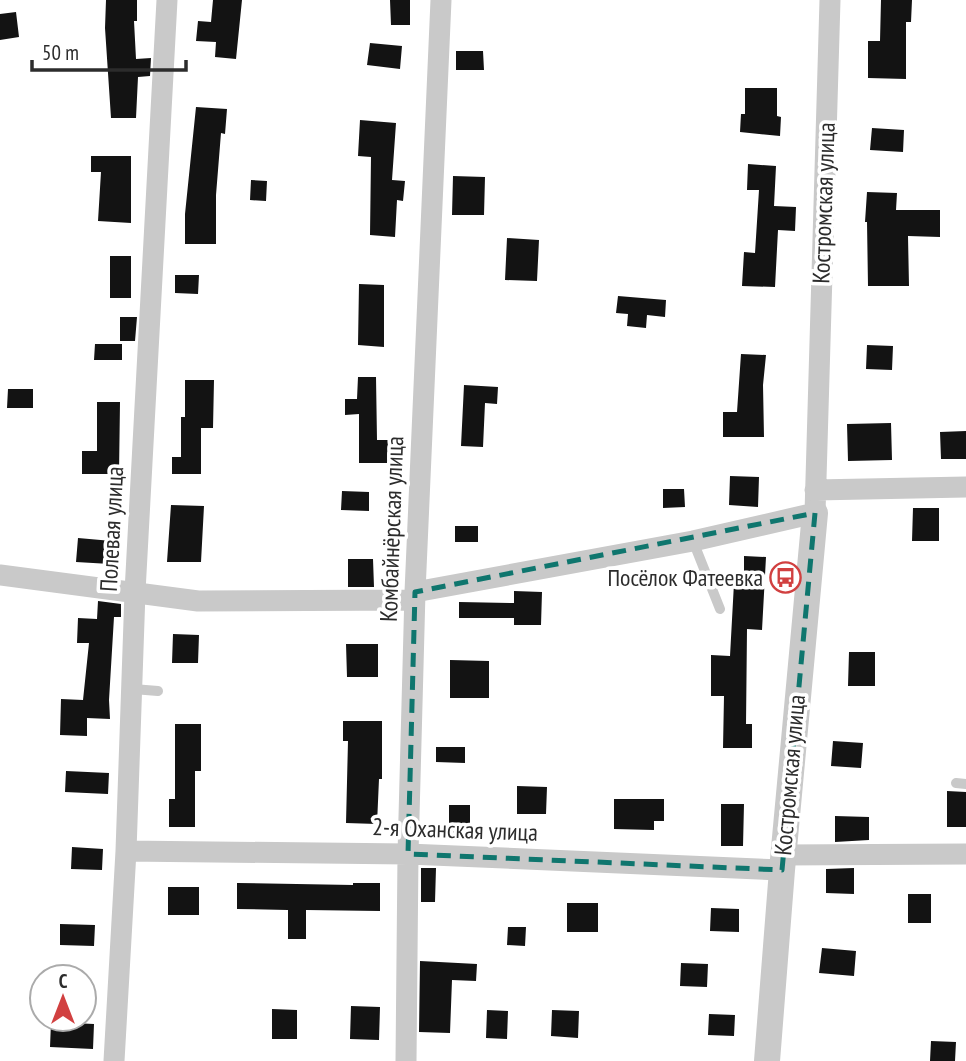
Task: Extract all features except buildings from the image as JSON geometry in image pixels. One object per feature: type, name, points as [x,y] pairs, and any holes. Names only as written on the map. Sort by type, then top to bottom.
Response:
[{"type":"street","name":"Полевая улица","points":[[114,1061],[126,851],[135,592],[167,0]]},
{"type":"street","name":"Комбайнёрская улица","points":[[406,1061],[414,596],[441,0]]},
{"type":"street","name":"Костромская улица","points":[[767,1061],[815,502],[830,0]]},
{"type":"street","points":[[0,575],[198,601],[414,596],[693,541],[815,502],[966,488]]},
{"type":"street","name":"2-я Оханская улица","points":[[126,851],[782,862],[966,853]]},
{"type":"lane","points":[[693,541],[720,609]]},
{"type":"lane","points":[[133,690],[158,691]]},
{"type":"highlighted area","points":[[815,513],[782,870],[408,854],[415,592]]},
{"type":"place","name":"Посёлок Фатеевка","points":[[786,578]]}]
